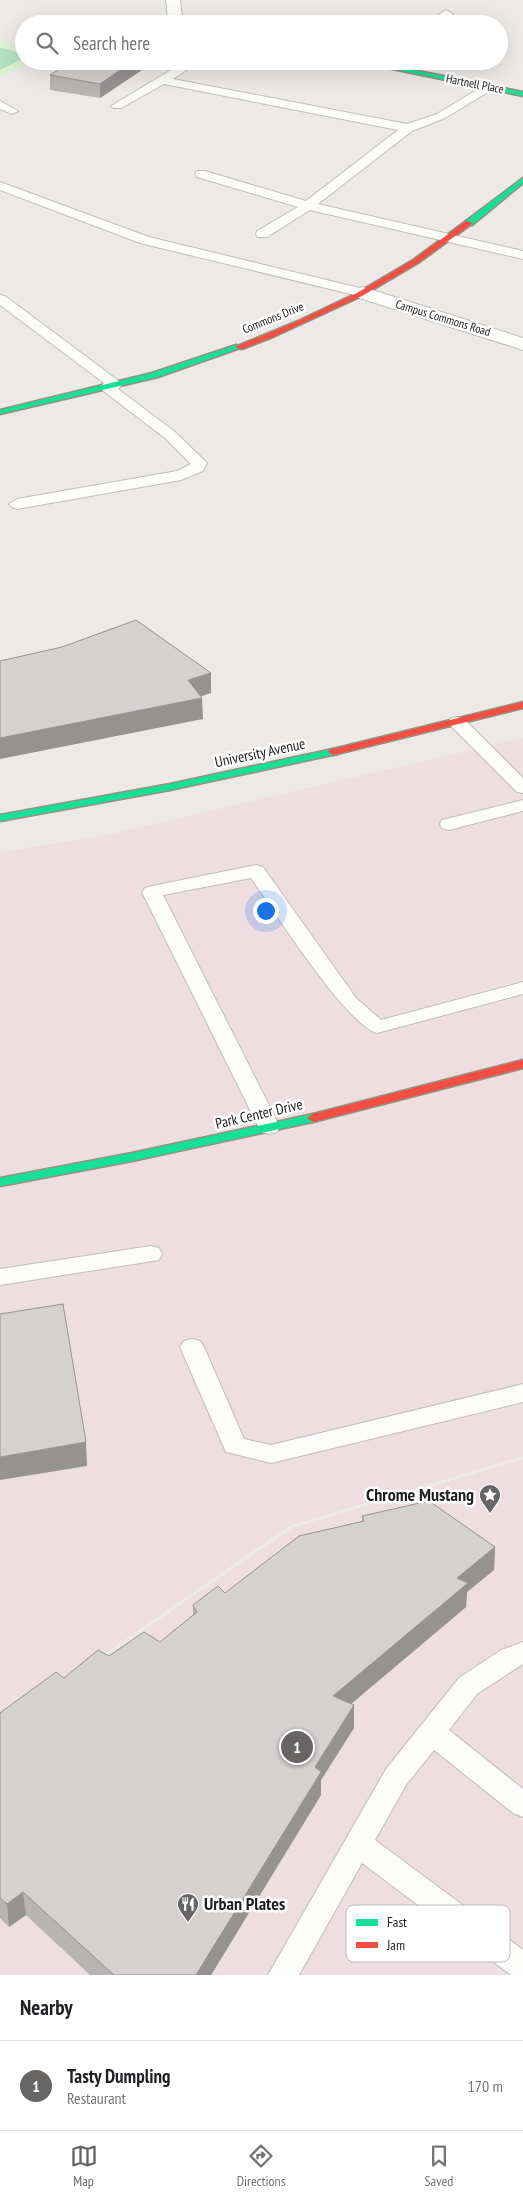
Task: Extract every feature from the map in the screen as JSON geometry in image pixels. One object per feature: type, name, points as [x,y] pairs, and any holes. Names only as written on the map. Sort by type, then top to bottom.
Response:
[{"type":"street","points":[[173,0],[175,15]]},
{"type":"street","name":"Hartnell Place","points":[[405,70],[523,94]]},
{"type":"street","name":"Commons Drive","points":[[0,412],[111,386],[196,362],[249,344],[298,324],[363,293],[400,272],[523,180]]},
{"type":"street","name":"Campus Commons Road","points":[[363,293],[523,344]]},
{"type":"street","name":"University Avenue","points":[[0,818],[84,804],[255,770],[523,705]]},
{"type":"street","name":"Park Center Drive","points":[[0,1182],[81,1167],[269,1127],[446,1086],[523,1064]]},
{"type":"lane","points":[[118,106],[179,70]]},
{"type":"lane","points":[[163,80],[408,128]]},
{"type":"lane","points":[[262,234],[308,206],[408,128],[441,116],[489,87]]},
{"type":"lane","points":[[0,104],[12,111]]},
{"type":"lane","points":[[201,174],[308,206],[449,236],[523,255]]},
{"type":"lane","points":[[0,186],[145,240],[363,293]]},
{"type":"lane","points":[[0,299],[111,386],[199,462],[198,468],[182,475],[17,504]]},
{"type":"lane","points":[[457,722],[523,788]]},
{"type":"lane","points":[[448,824],[523,806]]},
{"type":"lane","points":[[269,1127],[152,892],[256,871],[349,1002],[377,1027],[523,988]]},
{"type":"lane","points":[[0,1277],[151,1254]]},
{"type":"lane","points":[[192,1348],[235,1446],[270,1454],[523,1393]]},
{"type":"lane","points":[[283,1975],[396,1778],[468,1686],[510,1658],[523,1654]]},
{"type":"lane","points":[[431,1732],[523,1805]]},
{"type":"lane","points":[[358,1844],[440,1905]]},
{"type":"lane","points":[[510,1957],[523,1967]]},
{"type":"shaded area","points":[[523,738],[523,1456],[289,1526],[0,1726],[0,852],[99,837]]},
{"type":"shaded area","points":[[523,1459],[523,1975],[0,1975],[0,1729],[292,1528]]},
{"type":"green space","points":[[0,39],[15,42],[15,70],[0,77]]},
{"type":"green space","points":[[0,48],[15,51],[15,62],[0,70]]},
{"type":"building","points":[[58,70],[120,70],[100,84],[50,75]]},
{"type":"building","points":[[136,620],[211,673],[188,680],[202,698],[0,738],[0,661],[62,647]]},
{"type":"building","points":[[63,1304],[86,1442],[0,1457],[0,1314]]},
{"type":"building","points":[[429,1501],[495,1547],[457,1578],[468,1583],[333,1696],[354,1705],[315,1767],[321,1772],[196,1975],[114,1975],[23,1892],[7,1904],[0,1898],[0,1713],[56,1672],[64,1678],[98,1650],[109,1656],[144,1632],[160,1642],[197,1612],[193,1605],[218,1586],[225,1593],[299,1536],[364,1521],[362,1516]]},
{"type":"traffic: fast","points":[[402,70],[523,94]]},
{"type":"traffic: fast","points":[[469,223],[523,180]]},
{"type":"traffic: fast","points":[[0,412],[155,375],[239,347]]},
{"type":"traffic: fast","points":[[0,818],[170,787],[333,752]]},
{"type":"traffic: fast","points":[[0,1182],[132,1157],[313,1118]]},
{"type":"traffic: jam","points":[[239,347],[300,323],[359,294],[416,261],[469,223]]},
{"type":"traffic: jam","points":[[333,752],[523,705]]},
{"type":"traffic: jam","points":[[313,1118],[523,1064]]},
{"type":"place","name":"Chrome Mustang","points":[[490,1514]]},
{"type":"place","name":"Tasty Dumpling","points":[[297,1747]]},
{"type":"place","name":"Urban Plates","points":[[188,1923]]}]
